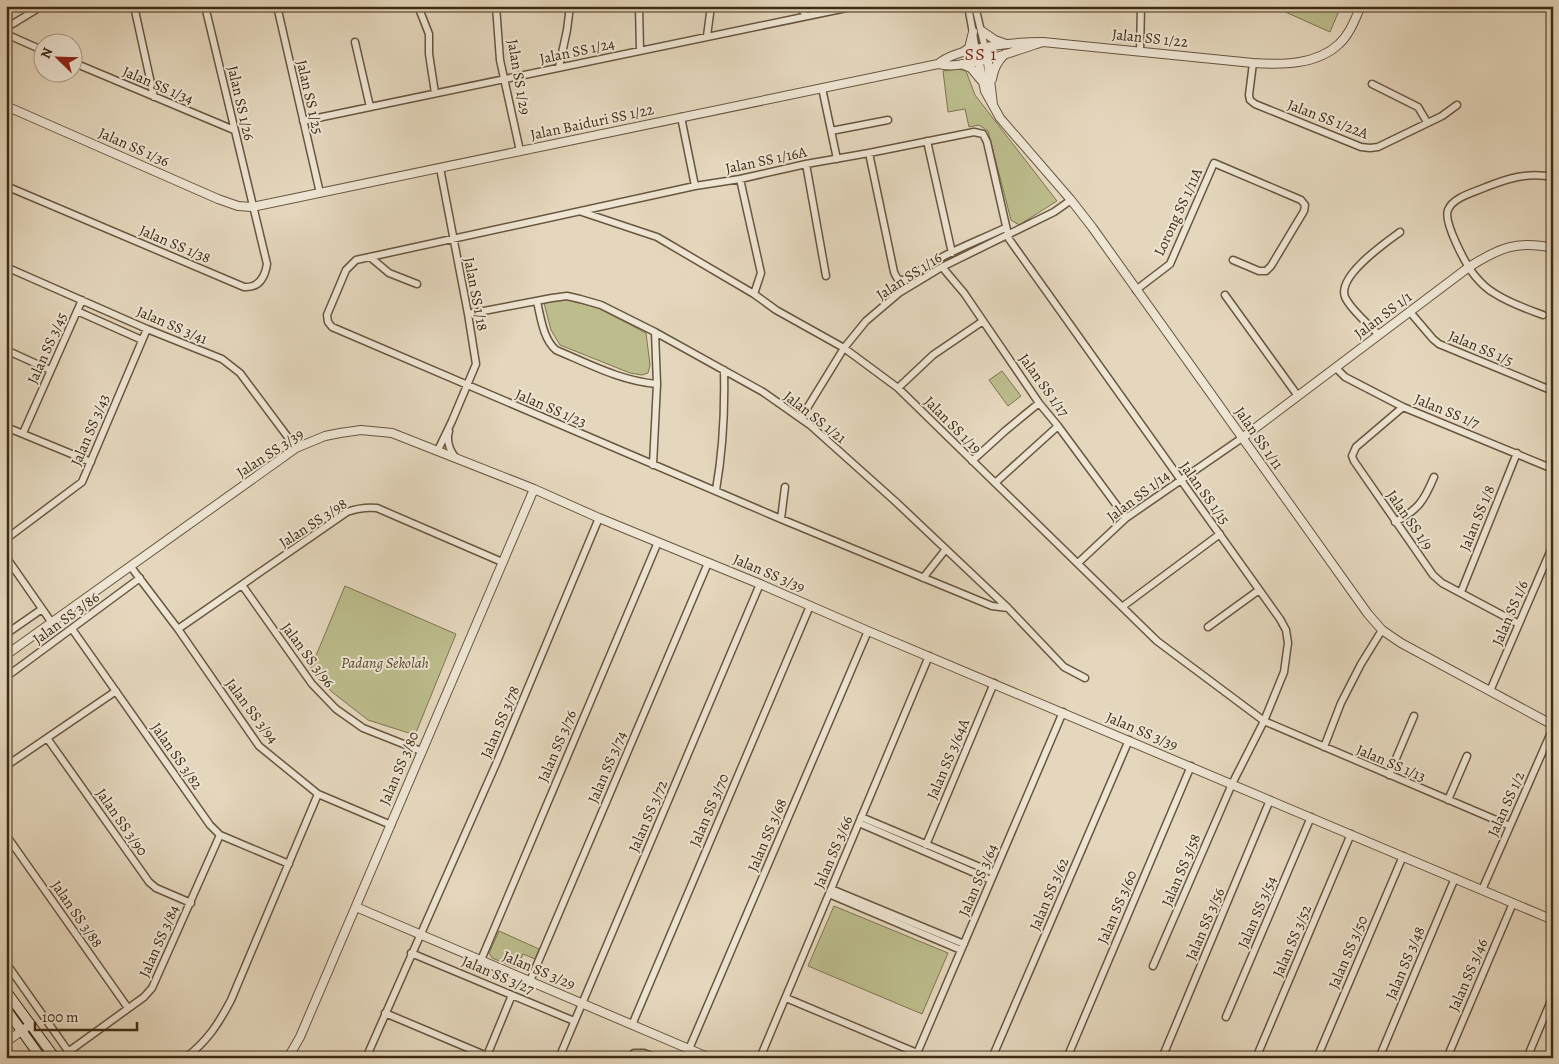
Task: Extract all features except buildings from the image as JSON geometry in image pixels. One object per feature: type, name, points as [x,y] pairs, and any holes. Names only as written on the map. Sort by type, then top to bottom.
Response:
[{"type":"main road","points":[[6,991],[55,1058]]},
{"type":"main road","points":[[6,1009],[41,1058]]},
{"type":"street","points":[[6,28],[42,6]]},
{"type":"street","points":[[134,6],[154,97]]},
{"type":"street","name":"Jalan SS 1/26","points":[[205,6],[252,206]]},
{"type":"street","name":"Jalan SS 1/25","points":[[276,6],[320,192]]},
{"type":"street","points":[[418,6],[429,34],[435,92]]},
{"type":"street","name":"Jalan SS 1/29","points":[[496,6],[500,60],[520,151]]},
{"type":"street","points":[[559,67],[570,6]]},
{"type":"street","points":[[639,6],[640,51]]},
{"type":"street","points":[[707,36],[711,6]]},
{"type":"street","points":[[800,6],[806,16]]},
{"type":"street","name":"Jalan SS 1/24","points":[[303,121],[435,92],[504,80],[856,6]]},
{"type":"street","points":[[968,6],[985,48]]},
{"type":"street","points":[[975,6],[976,50]]},
{"type":"street","points":[[1140,51],[1141,6]]},
{"type":"street","name":"Jalan SS 1/22","points":[[938,64],[944,58],[985,48],[1006,44],[1043,42],[1253,63],[1269,64],[1303,61],[1329,51],[1339,44],[1348,34],[1361,6]]},
{"type":"street","points":[[977,31],[1006,44]]},
{"type":"street","points":[[962,54],[968,48],[977,31]]},
{"type":"street","points":[[6,34],[32,46]]},
{"type":"street","points":[[356,42],[370,107]]},
{"type":"street","name":"Jalan SS 1/22","points":[[938,64],[946,66],[978,61],[1043,42]]},
{"type":"street","name":"Jalan SS 1/11","points":[[985,48],[988,58],[988,98],[1000,118],[1071,200],[1120,265],[1336,570],[1382,630],[1553,726]]},
{"type":"street","name":"Jalan SS 1/11","points":[[976,50],[987,84]]},
{"type":"street","points":[[962,64],[972,68],[987,84],[998,61],[1006,53]]},
{"type":"street","name":"Jalan SS 1/22A","points":[[1253,63],[1249,95],[1250,100],[1255,104],[1361,147],[1378,147],[1442,116],[1457,105]]},
{"type":"street","name":"Jalan Baiduri SS 1/22","points":[[252,206],[938,64]]},
{"type":"street","name":"Jalan SS 1/34","points":[[82,66],[234,130]]},
{"type":"street","points":[[1372,84],[1418,107],[1427,122]]},
{"type":"street","points":[[822,88],[837,159]]},
{"type":"street","name":"Jalan SS 1/36","points":[[6,106],[218,199],[238,206],[252,206]]},
{"type":"street","points":[[681,117],[695,186]]},
{"type":"street","points":[[831,131],[888,120]]},
{"type":"street","name":"Jalan SS 1/16A","points":[[452,238],[695,186],[740,179],[806,164],[974,132],[983,134],[987,142],[1006,231]]},
{"type":"street","points":[[927,141],[952,253]]},
{"type":"street","name":"Jalan SS 1/16","points":[[869,153],[894,272],[899,280],[908,278],[930,263],[952,253],[1054,212],[1071,200]]},
{"type":"street","points":[[806,164],[826,276]]},
{"type":"street","name":"Lorong SS 1/11A","points":[[1136,290],[1170,264],[1214,164],[1301,200],[1305,205],[1304,211],[1266,271],[1258,271],[1233,260]]},
{"type":"street","name":"Jalan SS 1/18","points":[[438,450],[476,364],[440,168]]},
{"type":"street","points":[[1543,315],[1496,295],[1486,288],[1469,268],[1449,225],[1448,210],[1452,204],[1468,194],[1516,176],[1540,174],[1553,177]]},
{"type":"street","points":[[740,179],[761,272],[754,294]]},
{"type":"street","name":"Jalan SS 1/38","points":[[6,186],[244,287],[252,288],[262,279],[266,272],[267,264],[252,206]]},
{"type":"street","name":"Jalan SS 1/19","points":[[581,211],[657,237],[754,294],[776,310],[844,348],[898,388],[1157,641],[1264,721]]},
{"type":"street","name":"Jalan SS 1/16","points":[[802,418],[844,348],[866,321],[899,294],[1006,231]]},
{"type":"street","name":"Jalan SS 1/15","points":[[1006,231],[1088,352],[1220,534],[1286,630],[1288,643],[1284,672],[1264,721],[1232,784]]},
{"type":"street","points":[[1379,336],[1348,303],[1344,295],[1345,286],[1351,274],[1400,232]]},
{"type":"street","name":"Jalan SS 1/23","points":[[452,238],[356,260],[346,270],[327,316],[328,322],[332,327],[652,465],[992,606],[1008,608]]},
{"type":"street","name":"Jalan SS 1/1","points":[[1242,438],[1490,254],[1512,246],[1532,244],[1553,248]]},
{"type":"street","points":[[370,257],[389,273],[417,284]]},
{"type":"street","name":"Jalan SS 3/41","points":[[6,267],[147,329],[222,359],[240,373],[296,448]]},
{"type":"street","name":"Jalan SS 1/17","points":[[942,267],[983,321],[1039,403],[1126,518]]},
{"type":"street","points":[[1224,295],[1298,396]]},
{"type":"street","name":"Jalan SS 1/21","points":[[468,314],[567,296],[580,299],[601,305],[655,332],[763,392],[802,418],[946,549],[1008,608],[1064,667],[1085,678]]},
{"type":"street","name":"Jalan SS 3/45","points":[[23,433],[82,300]]},
{"type":"street","points":[[537,302],[546,337],[556,350],[623,378],[642,383],[657,384]]},
{"type":"street","points":[[77,311],[142,340]]},
{"type":"street","name":"Jalan SS 1/5","points":[[1410,312],[1439,344],[1551,389]]},
{"type":"street","points":[[898,388],[934,355],[983,321]]},
{"type":"street","name":"Jalan SS 3/43","points":[[6,540],[82,482],[147,329]]},
{"type":"street","points":[[652,465],[657,384],[655,332]]},
{"type":"street","points":[[6,350],[50,370]]},
{"type":"street","name":"Jalan SS 1/7","points":[[1336,368],[1345,377],[1403,407],[1553,469]]},
{"type":"street","points":[[716,490],[722,455],[725,414],[724,370]]},
{"type":"street","points":[[972,461],[1039,403]]},
{"type":"street","name":"Jalan SS 1/9","points":[[1403,407],[1360,443],[1352,456],[1354,461],[1395,522],[1433,574],[1442,583],[1519,624]]},
{"type":"street","name":"Jalan SS 1/18","points":[[452,421],[448,442],[455,457]]},
{"type":"street","points":[[995,483],[1058,426]]},
{"type":"street","points":[[6,427],[91,462]]},
{"type":"street","name":"Jalan SS 3/39","points":[[6,655],[132,567],[296,448],[325,436],[361,430],[392,433],[534,489],[1553,920]]},
{"type":"street","name":"Jalan SS 1/14","points":[[1078,563],[1126,518],[1242,438]]},
{"type":"street","name":"Jalan SS 1/8","points":[[1461,592],[1517,454]]},
{"type":"street","points":[[1395,522],[1412,514],[1426,496],[1434,477]]},
{"type":"street","points":[[781,519],[785,486]]},
{"type":"street","name":"Jalan SS 3/80","points":[[288,1058],[300,1037],[534,489]]},
{"type":"street","name":"Jalan SS 3/98","points":[[178,629],[347,512],[365,507],[377,508],[502,562]]},
{"type":"street","name":"Jalan SS 3/78","points":[[366,1058],[490,778],[599,518]]},
{"type":"street","points":[[1122,607],[1220,534]]},
{"type":"street","name":"Jalan SS 3/76","points":[[481,960],[658,542]]},
{"type":"street","name":"Jalan SS 1/6","points":[[1490,691],[1553,545]]},
{"type":"street","points":[[923,578],[946,549]]},
{"type":"street","points":[[6,557],[52,623]]},
{"type":"street","name":"Jalan SS 3/74","points":[[530,981],[708,563]]},
{"type":"street","name":"Jalan SS 3/94","points":[[132,567],[178,629],[259,746],[318,794],[391,825]]},
{"type":"street","name":"Jalan SS 3/86","points":[[6,676],[140,578]]},
{"type":"street","name":"Jalan SS 3/72","points":[[559,1058],[760,584]]},
{"type":"street","name":"Jalan SS 3/96","points":[[242,585],[312,684],[336,709],[363,728],[422,751]]},
{"type":"street","points":[[1208,627],[1259,590]]},
{"type":"street","name":"Jalan SS 3/70","points":[[632,1024],[810,606]]},
{"type":"street","points":[[6,634],[42,609]]},
{"type":"street","name":"Jalan SS 3/82","points":[[72,629],[210,825],[220,835],[289,864]]},
{"type":"street","points":[[1324,747],[1341,702],[1382,630]]},
{"type":"street","name":"Jalan SS 3/68","points":[[689,1049],[868,631]]},
{"type":"street","name":"Jalan SS 3/66","points":[[760,1058],[929,656]]},
{"type":"street","name":"Jalan SS 3/64A","points":[[926,845],[994,683]]},
{"type":"street","points":[[6,766],[116,690]]},
{"type":"street","name":"Jalan SS 3/64","points":[[917,1056],[1063,712]]},
{"type":"street","points":[[1389,775],[1414,716]]},
{"type":"street","name":"Jalan SS 1/13","points":[[1264,721],[1510,826]]},
{"type":"street","name":"Jalan SS 1/2","points":[[1482,890],[1553,726]]},
{"type":"street","name":"Jalan SS 3/90","points":[[47,738],[149,882],[156,888],[191,903]]},
{"type":"street","name":"Jalan SS 3/62","points":[[992,1058],[1129,740]]},
{"type":"street","points":[[1448,800],[1467,756]]},
{"type":"street","name":"Jalan SS 3/60","points":[[1067,1058],[1191,766]]},
{"type":"street","name":"Jalan SS 3/58","points":[[1153,966],[1232,784]]},
{"type":"street","points":[[186,1058],[206,1040],[231,1000],[318,794]]},
{"type":"street","name":"Jalan SS 3/56","points":[[1162,1058],[1270,800]]},
{"type":"street","name":"Jalan SS 3/54","points":[[1226,1016],[1311,817]]},
{"type":"street","points":[[860,820],[926,845],[993,876]]},
{"type":"street","points":[[860,820],[993,876]]},
{"type":"street","name":"Jalan SS 3/52","points":[[1256,1058],[1351,834]]},
{"type":"street","name":"Jalan SS 3/88","points":[[6,835],[128,1008]]},
{"type":"street","name":"Jalan SS 3/84","points":[[68,1052],[144,997],[154,984],[220,835]]},
{"type":"street","name":"Jalan SS 3/50","points":[[1317,1058],[1403,856]]},
{"type":"street","name":"Jalan SS 3/48","points":[[1379,1058],[1455,878]]},
{"type":"street","points":[[830,891],[963,947]]},
{"type":"street","name":"Jalan SS 3/46","points":[[1446,1058],[1513,903]]},
{"type":"street","name":"Jalan SS 3/29","points":[[356,907],[710,1058]]},
{"type":"street","name":"Jalan SS 3/27","points":[[411,953],[574,1021]]},
{"type":"street","points":[[6,963],[72,1058]]},
{"type":"street","points":[[386,1013],[486,1057],[512,995]]},
{"type":"street","points":[[1527,1058],[1553,996]]},
{"type":"street","points":[[786,998],[917,1056]]},
{"type":"street","points":[[7,1039],[31,1024]]},
{"type":"street","points":[[629,1058],[634,1053],[644,1053],[656,1058]]},
{"type":"green space","points":[[1272,6],[1341,6],[1330,32]]},
{"type":"green space","points":[[958,69],[966,71],[975,95],[1057,201],[1019,225],[1011,220],[988,131],[979,125],[969,127],[965,109],[948,112],[943,71]]},
{"type":"green space","points":[[565,299],[598,308],[646,333],[650,365],[648,373],[642,375],[630,373],[560,345],[551,330],[544,303]]},
{"type":"green space","points":[[1002,371],[1021,396],[1008,406],[989,380]]},
{"type":"green space","name":"Padang Sekolah","points":[[345,586],[456,634],[415,735],[368,720],[332,692],[310,670]]},
{"type":"green space","points":[[834,906],[948,953],[922,1014],[808,966]]},
{"type":"green space","points":[[499,931],[539,949],[535,959],[523,954],[517,968],[492,958],[489,953]]},
{"type":"district","name":"SS 1","points":[[981,54]]}]
